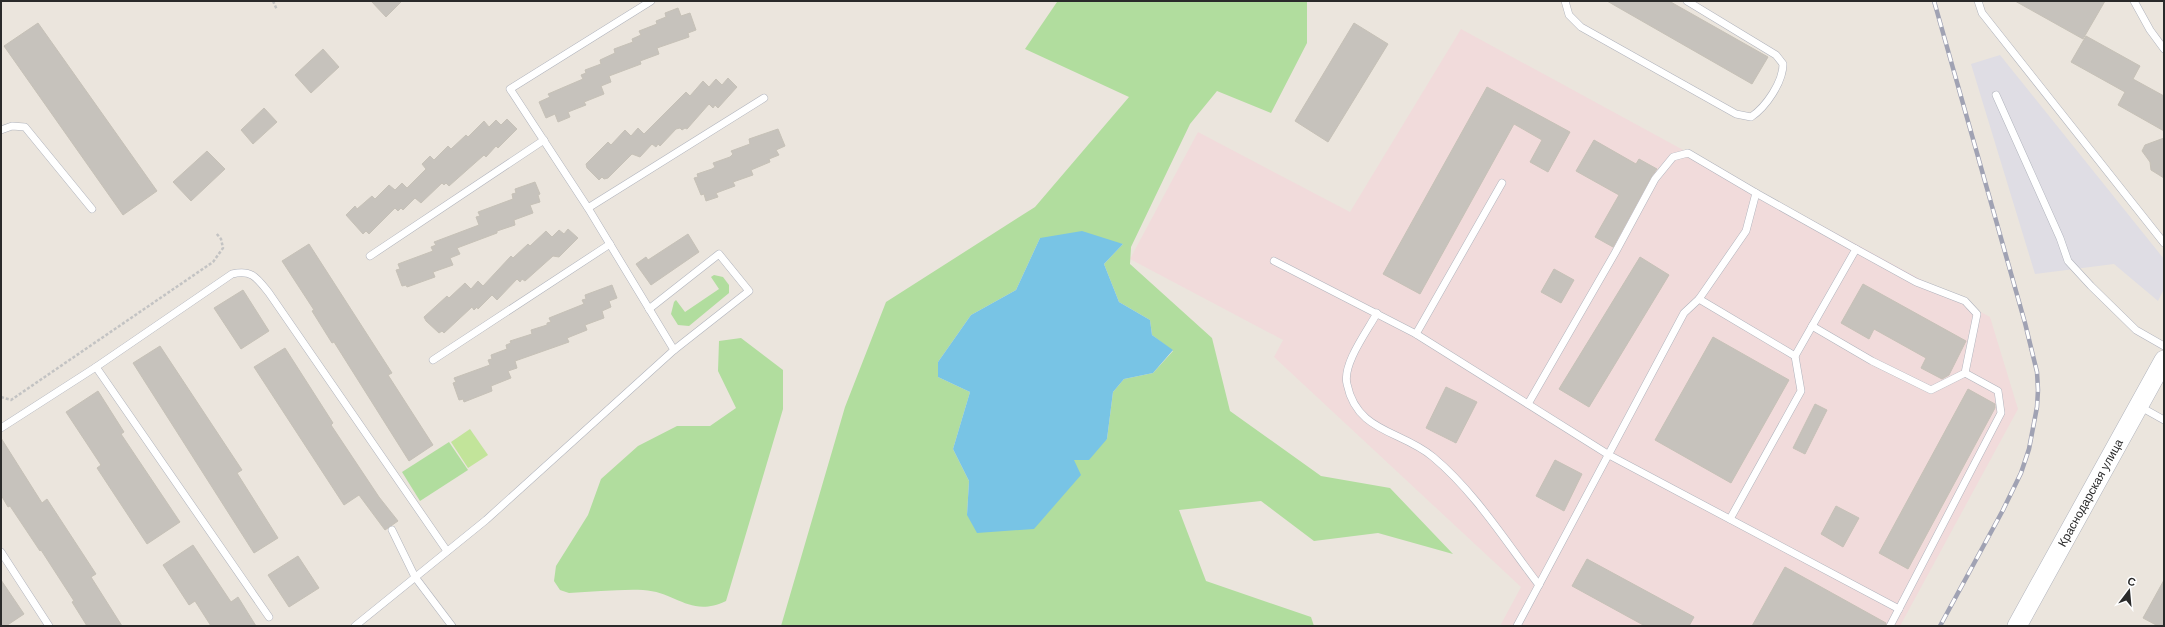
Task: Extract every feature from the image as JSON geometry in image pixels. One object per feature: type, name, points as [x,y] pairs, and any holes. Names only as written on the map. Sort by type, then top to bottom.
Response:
[{"type":"main road","name":"Краснодарская улица","points":[[2017,626],[2164,360]]},
{"type":"lane","points":[[651,1],[510,89],[588,208],[674,350]]},
{"type":"lane","points":[[1565,1],[1570,15],[1581,27],[1736,114],[1751,117],[1759,111],[1783,75],[1784,64],[1776,55],[1687,1]]},
{"type":"lane","points":[[1978,1],[1982,13],[2164,244]]},
{"type":"lane","points":[[2134,1],[2150,30],[2164,49]]},
{"type":"lane","points":[[1996,95],[2060,238],[2068,262],[2136,330],[2164,346]]},
{"type":"lane","points":[[588,208],[764,98]]},
{"type":"lane","points":[[1,130],[12,126],[25,127],[92,209]]},
{"type":"lane","points":[[370,256],[544,140]]},
{"type":"lane","points":[[1528,404],[1615,253],[1655,179],[1673,157],[1688,153],[1756,193],[1916,282],[1965,301],[1977,314],[1965,373]]},
{"type":"lane","points":[[1416,334],[1502,184]]},
{"type":"lane","points":[[1517,626],[1684,313],[1699,298],[1746,231],[1756,193]]},
{"type":"lane","points":[[433,360],[610,244]]},
{"type":"lane","points":[[1730,519],[1801,391],[1795,356],[1856,249]]},
{"type":"lane","points":[[355,626],[486,520],[674,350],[749,291],[719,254],[649,309]]},
{"type":"lane","points":[[1274,261],[1378,313],[1416,334],[1609,455],[1899,609]]},
{"type":"lane","points":[[1,428],[96,367],[232,274],[242,272],[256,277],[447,551]]},
{"type":"lane","points":[[1699,298],[1795,356]]},
{"type":"lane","points":[[1378,313],[1348,364],[1346,382],[1353,403],[1365,419],[1432,456],[1462,484],[1539,585]]},
{"type":"lane","points":[[1812,326],[1872,362],[1931,390],[1965,373]]},
{"type":"lane","points":[[96,367],[269,617]]},
{"type":"lane","points":[[1890,626],[2001,413],[1998,391],[1965,373]]},
{"type":"lane","points":[[2139,406],[2164,420]]},
{"type":"lane","points":[[392,530],[415,576],[452,626]]},
{"type":"lane","points":[[1,552],[49,626]]},
{"type":"path","points":[[273,1],[277,10]]},
{"type":"path","points":[[1,397],[11,400],[213,262],[223,248],[221,239],[216,233]]},
{"type":"shaded area","points":[[1461,29],[1990,317],[2018,409],[1900,626],[1500,626],[1521,587],[1274,357],[1283,340],[1130,259],[1198,132],[1350,212]]},
{"type":"shaded area","points":[[2000,55],[2164,259],[2164,289],[2158,301],[2114,264],[2035,274],[1971,64]]},
{"type":"green space","points":[[1307,1],[1307,43],[1271,113],[1217,91],[1190,124],[1131,247],[1130,264],[1212,338],[1230,411],[1321,476],[1390,488],[1453,554],[1378,533],[1314,541],[1261,501],[1179,510],[1206,581],[1311,617],[1314,626],[781,626],[845,407],[886,302],[1035,207],[1129,97],[1025,49],[1057,2]],"holes":[[[1040,238],[1123,244],[1104,264],[1119,302],[1150,320],[1152,335],[1173,351],[1153,373],[1124,379],[1113,392],[1107,439],[1074,460],[967,515],[969,481],[953,449],[970,392],[938,377],[938,362],[971,315],[1016,290]]]},
{"type":"green space","points":[[714,275],[723,277],[729,285],[729,293],[689,326],[678,325],[671,314],[674,302],[676,300],[685,312],[719,289],[711,277]]},
{"type":"green space","points":[[741,338],[783,370],[783,409],[726,601],[703,607],[693,606],[665,595],[643,590],[569,593],[560,590],[554,581],[556,566],[588,515],[601,479],[638,446],[677,426],[710,426],[736,408],[718,371],[719,341]]},
{"type":"green space","points":[[470,429],[488,455],[468,468],[451,442]]},
{"type":"green space","points":[[449,442],[468,470],[420,501],[402,472]]},
{"type":"water","points":[[1082,231],[1123,244],[1104,264],[1119,302],[1150,320],[1152,335],[1173,350],[1153,373],[1124,379],[1113,392],[1107,439],[1089,460],[1074,460],[1081,475],[1034,529],[977,533],[967,515],[969,481],[953,449],[970,392],[938,377],[938,362],[971,315],[1016,290],[1040,238]]},
{"type":"building","points":[[371,1],[402,1],[386,17]]},
{"type":"building","points":[[1607,1],[1669,1],[1768,57],[1752,84]]},
{"type":"building","points":[[2015,1],[2105,1],[2083,39]]},
{"type":"building","points":[[678,8],[681,16],[690,13],[696,30],[688,33],[689,37],[657,48],[659,54],[640,61],[641,64],[609,76],[611,82],[601,86],[604,94],[584,102],[586,105],[568,112],[570,117],[558,122],[555,114],[546,118],[539,102],[550,97],[548,94],[583,79],[581,75],[586,73],[585,70],[601,64],[600,60],[615,53],[614,49],[633,42],[632,39],[641,35],[639,31],[657,24],[656,21],[666,17],[665,13]]},
{"type":"building","points":[[38,23],[157,191],[123,215],[4,46]]},
{"type":"building","points":[[1354,23],[1388,44],[1328,142],[1295,121]]},
{"type":"building","points":[[2086,36],[2140,66],[2133,79],[2164,96],[2164,131],[2118,105],[2125,92],[2071,62]]},
{"type":"building","points":[[323,49],[339,67],[311,93],[295,75]]},
{"type":"building","points":[[728,78],[737,87],[718,108],[715,105],[713,108],[709,104],[687,129],[676,129],[660,146],[658,144],[656,147],[652,144],[640,157],[632,154],[608,178],[604,179],[602,177],[599,180],[587,168],[586,164],[608,142],[611,145],[625,130],[631,136],[638,128],[644,134],[686,92],[690,96],[703,81],[709,87],[716,79],[722,85]]},
{"type":"building","points":[[1487,87],[1570,132],[1548,172],[1530,162],[1542,140],[1514,124],[1420,294],[1383,274]]},
{"type":"building","points":[[264,108],[277,122],[253,144],[241,130]]},
{"type":"building","points":[[507,119],[517,129],[498,148],[496,146],[486,157],[484,155],[449,186],[446,183],[444,185],[442,183],[421,203],[415,198],[403,210],[401,208],[398,211],[395,208],[369,234],[366,231],[363,234],[346,215],[355,206],[357,209],[372,196],[375,199],[389,185],[395,190],[402,183],[407,188],[426,169],[422,164],[430,156],[434,160],[448,146],[451,149],[466,135],[468,137],[484,121],[489,127],[496,120],[501,125]]},
{"type":"building","points":[[778,129],[785,146],[776,150],[779,155],[769,159],[770,162],[751,170],[753,175],[733,182],[735,186],[716,193],[718,197],[706,201],[704,194],[701,195],[694,178],[698,177],[697,174],[715,167],[713,163],[730,157],[733,154],[731,151],[750,144],[749,139]]},
{"type":"building","points":[[2164,138],[2164,178],[2151,170],[2150,162],[2142,151],[2145,145]]},
{"type":"building","points":[[1594,140],[1636,164],[1639,159],[1657,169],[1651,177],[1613,247],[1595,237],[1619,195],[1576,171]]},
{"type":"building","points":[[207,151],[225,169],[191,201],[173,182]]},
{"type":"building","points":[[535,182],[540,194],[538,195],[540,202],[530,205],[533,213],[514,220],[515,225],[457,248],[460,254],[450,258],[453,265],[433,272],[435,277],[407,287],[406,285],[402,286],[396,270],[400,269],[398,264],[433,251],[431,247],[436,245],[434,242],[479,225],[476,217],[480,216],[478,212],[513,199],[512,194],[516,193],[515,189]]},
{"type":"building","points":[[568,229],[578,238],[559,257],[553,256],[525,281],[522,279],[520,282],[517,279],[497,300],[492,295],[478,309],[477,307],[474,310],[472,307],[444,333],[442,331],[439,333],[426,321],[424,317],[447,296],[449,298],[465,283],[471,289],[478,281],[483,286],[511,256],[513,258],[528,244],[530,246],[546,231],[552,237],[559,230],[564,234]]},
{"type":"building","points":[[688,234],[699,252],[651,285],[636,264],[646,257],[648,260]]},
{"type":"building","points":[[309,244],[392,373],[388,375],[433,445],[409,461],[334,342],[332,343],[312,311],[314,310],[282,261]]},
{"type":"building","points":[[1640,257],[1669,275],[1589,407],[1559,389]]},
{"type":"building","points":[[1554,269],[1574,280],[1561,303],[1541,292]]},
{"type":"building","points":[[1863,284],[1966,341],[1949,375],[1942,379],[1921,368],[1926,358],[1874,329],[1869,339],[1841,323]]},
{"type":"building","points":[[612,285],[617,298],[609,301],[611,307],[602,311],[604,318],[585,325],[587,330],[567,338],[569,342],[515,361],[517,368],[508,371],[511,378],[491,386],[492,391],[464,402],[463,399],[459,400],[453,383],[456,382],[454,378],[490,365],[488,360],[492,359],[491,355],[507,349],[506,345],[511,343],[510,341],[532,334],[531,330],[547,325],[547,323],[551,322],[549,318],[584,304],[582,300],[586,299],[585,295]]},
{"type":"building","points":[[243,290],[269,331],[241,349],[214,308]]},
{"type":"building","points":[[1713,337],[1789,380],[1731,483],[1655,440]]},
{"type":"building","points":[[160,346],[242,470],[237,473],[278,538],[254,553],[133,363]]},
{"type":"building","points":[[285,348],[333,423],[331,425],[379,497],[398,521],[385,530],[359,495],[344,505],[254,367]]},
{"type":"building","points":[[1446,387],[1477,402],[1456,443],[1426,428]]},
{"type":"building","points":[[1968,389],[1995,404],[1995,408],[1908,569],[1879,553]]},
{"type":"building","points":[[98,391],[124,432],[121,434],[180,522],[147,544],[97,468],[101,465],[66,412]]},
{"type":"building","points":[[1815,404],[1827,410],[1805,454],[1793,448]]},
{"type":"building","points":[[1,438],[42,503],[47,499],[96,574],[91,577],[122,626],[87,626],[72,602],[74,601],[41,550],[40,551],[10,506],[8,507],[1,495]]},
{"type":"building","points":[[1555,460],[1582,474],[1564,511],[1536,496]]},
{"type":"building","points":[[1836,506],[1859,518],[1843,547],[1821,534]]},
{"type":"building","points":[[193,545],[231,602],[238,597],[256,626],[211,626],[195,601],[189,605],[163,565]]},
{"type":"building","points":[[298,556],[319,588],[289,607],[268,575]]},
{"type":"building","points":[[1587,559],[1694,617],[1689,626],[1645,626],[1572,586]]},
{"type":"building","points":[[1785,567],[1886,623],[1885,626],[1752,626]]},
{"type":"building","points":[[1,580],[24,614],[6,626],[1,626]]},
{"type":"building","points":[[2164,580],[2164,626],[2158,626],[2143,618]]},
{"type":"railway","points":[[1934,1],[2025,323],[2037,372],[2038,390],[2037,407],[2029,449],[2021,473],[2003,510],[1940,626]]}]
